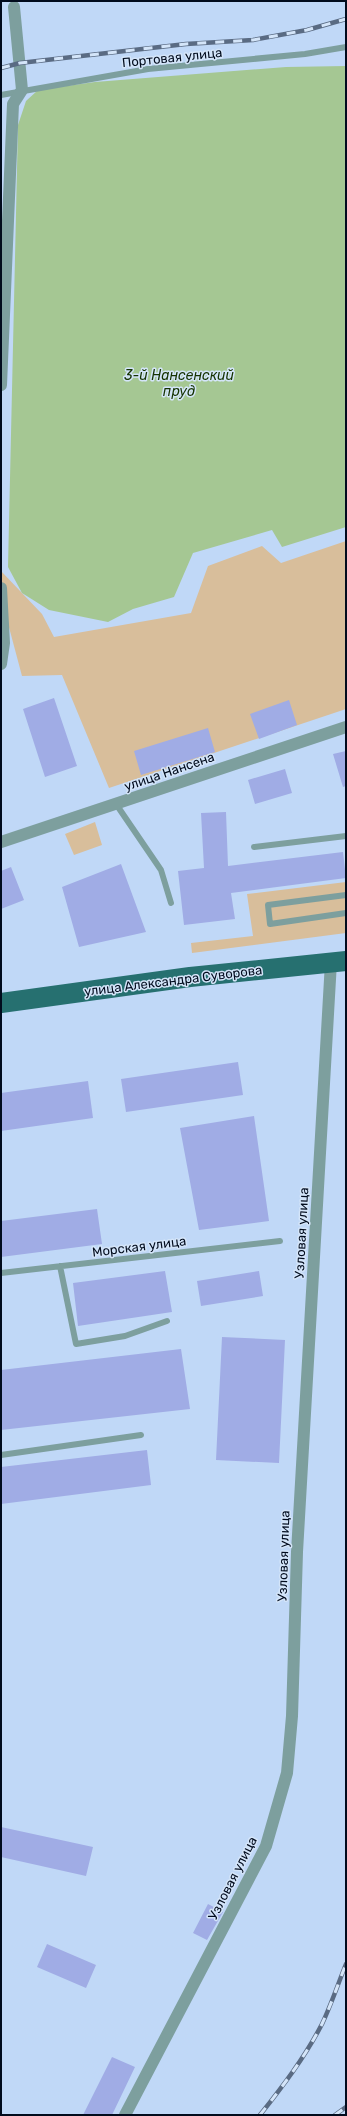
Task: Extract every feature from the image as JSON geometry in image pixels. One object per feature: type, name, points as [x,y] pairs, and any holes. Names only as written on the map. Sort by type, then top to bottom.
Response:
[{"type":"main road","name":"улица Александра Суворова","points":[[1,1003],[190,977],[338,961]]},
{"type":"street","points":[[1,385],[13,104],[22,90],[14,7]]},
{"type":"street","points":[[1,588],[4,643],[1,664]]},
{"type":"street","name":"улица Нансена","points":[[1,842],[346,727]]},
{"type":"street","name":"Узловая улица","points":[[125,2115],[266,1846],[287,1773],[292,1716],[297,1544],[338,961]]},
{"type":"lane","name":"Портовая улица","points":[[1,95],[22,90],[148,69],[305,54],[346,46]]},
{"type":"lane","points":[[116,804],[161,870],[171,903]]},
{"type":"lane","points":[[254,847],[346,836]]},
{"type":"lane","points":[[346,895],[268,905],[270,924],[346,913]]},
{"type":"lane","name":"Морская улица","points":[[1,1273],[280,1241]]},
{"type":"lane","points":[[60,1266],[76,1344],[125,1336],[167,1320]]},
{"type":"lane","points":[[1,1455],[141,1435]]},
{"type":"shaded area","points":[[346,541],[346,709],[109,788],[62,675],[22,676],[2,601],[1,571],[42,614],[54,637],[191,613],[208,566],[262,546],[281,563]]},
{"type":"shaded area","points":[[95,822],[102,845],[74,855],[65,834]]},
{"type":"shaded area","points":[[346,882],[346,933],[192,953],[191,943],[253,936],[247,894]]},
{"type":"water","name":"3-й Нансенский пруд","points":[[346,66],[346,527],[282,547],[272,530],[193,553],[174,597],[133,609],[108,622],[49,610],[22,593],[8,567],[18,125],[26,101],[38,90],[95,82],[286,67]]},
{"type":"building","points":[[54,698],[77,766],[45,777],[23,709]]},
{"type":"building","points":[[289,700],[297,725],[259,739],[250,714]]},
{"type":"building","points":[[208,728],[215,752],[141,775],[134,751]]},
{"type":"building","points":[[346,751],[346,786],[343,787],[333,754]]},
{"type":"building","points":[[285,769],[292,793],[255,804],[248,780]]},
{"type":"building","points":[[226,812],[228,866],[343,852],[346,878],[231,893],[235,919],[184,925],[178,871],[204,868],[201,813]]},
{"type":"building","points":[[121,864],[146,932],[79,947],[62,887]]},
{"type":"building","points":[[11,867],[24,900],[1,909],[1,871]]},
{"type":"building","points":[[238,1062],[243,1095],[126,1112],[121,1079]]},
{"type":"building","points":[[88,1081],[93,1118],[1,1131],[1,1093]]},
{"type":"building","points":[[254,1116],[269,1221],[199,1230],[180,1128]]},
{"type":"building","points":[[97,1209],[102,1244],[1,1257],[1,1221]]},
{"type":"building","points":[[165,1271],[172,1312],[78,1326],[73,1283]]},
{"type":"building","points":[[259,1271],[263,1296],[201,1306],[197,1281]]},
{"type":"building","points":[[222,1337],[285,1340],[279,1463],[216,1460]]},
{"type":"building","points":[[181,1349],[190,1409],[1,1430],[1,1370]]},
{"type":"building","points":[[147,1450],[151,1485],[1,1504],[1,1467]]},
{"type":"building","points":[[1,1827],[93,1847],[86,1876],[1,1857]]},
{"type":"building","points":[[208,1904],[223,1912],[207,1940],[193,1933]]},
{"type":"building","points":[[47,1944],[96,1965],[86,1988],[37,1967]]},
{"type":"building","points":[[112,2057],[135,2067],[112,2115],[83,2115]]},
{"type":"railway","points":[[1,68],[20,63],[186,44],[253,40],[307,30],[346,19]]},
{"type":"railway","points":[[260,2115],[293,2071],[322,2024],[346,1964]]},
{"type":"railway","points":[[335,2115],[346,2107]]}]
